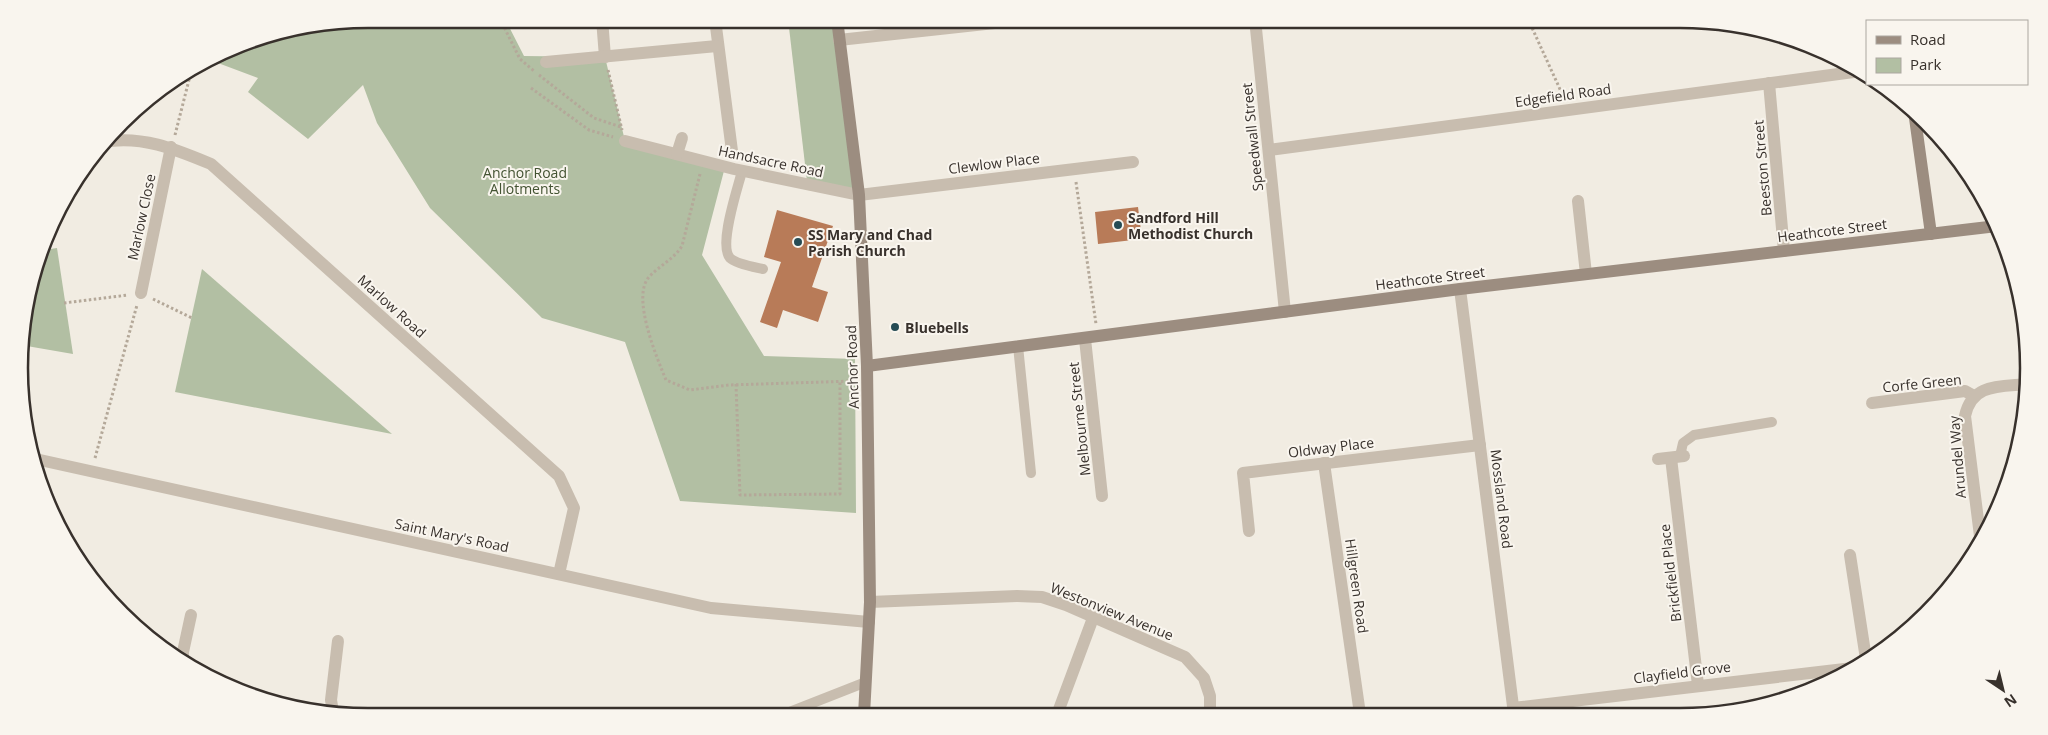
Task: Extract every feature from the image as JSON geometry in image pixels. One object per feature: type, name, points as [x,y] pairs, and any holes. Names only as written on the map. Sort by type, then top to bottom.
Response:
[{"type":"street","points":[[603,28],[605,57]]},
{"type":"street","points":[[716,28],[732,152]]},
{"type":"street","name":"Anchor Road","points":[[838,28],[859,195],[868,381],[870,602],[864,708]]},
{"type":"street","points":[[839,40],[949,28]]},
{"type":"street","name":"Speedwall Street","points":[[1256,28],[1285,312]]},
{"type":"street","points":[[546,62],[718,46]]},
{"type":"street","name":"Edgefield Road","points":[[1269,150],[1849,73]]},
{"type":"street","name":"Beeston Street","points":[[1769,83],[1784,251]]},
{"type":"street","points":[[1915,122],[1930,234]]},
{"type":"street","name":"Marlow Road","points":[[115,139],[122,138],[172,147],[211,164],[558,476],[574,508],[559,574]]},
{"type":"street","points":[[677,154],[682,138]]},
{"type":"street","name":"Handsacre Road","points":[[625,141],[742,171],[859,195]]},
{"type":"street","name":"Marlow Close","points":[[141,293],[172,147]]},
{"type":"street","name":"Clewlow Place","points":[[859,195],[1133,162]]},
{"type":"street","points":[[1578,201],[1586,274]]},
{"type":"street","name":"Heathcote Street","points":[[867,366],[1460,289],[1990,227]]},
{"type":"street","name":"Mossland Road","points":[[1460,289],[1514,708]]},
{"type":"street","name":"Melbourne Street","points":[[1091,338],[1102,496]]},
{"type":"street","points":[[1974,396],[1994,387],[2020,385]]},
{"type":"street","name":"Corfe Green","points":[[1872,403],[1965,391],[1974,396]]},
{"type":"street","name":"Arundel Way","points":[[1974,396],[1968,404],[1965,416],[1979,530]]},
{"type":"street","name":"Oldway Place","points":[[1249,531],[1243,473],[1480,445]]},
{"type":"street","name":"Brickfield Place","points":[[1673,457],[1698,685]]},
{"type":"street","name":"Saint Mary's Road","points":[[41,460],[711,608],[869,622]]},
{"type":"street","name":"Hillgreen Road","points":[[1324,462],[1359,708]]},
{"type":"street","points":[[1850,555],[1865,653]]},
{"type":"street","name":"Westonview Avenue","points":[[870,602],[1017,596],[1042,597],[1066,605],[1185,657],[1192,663],[1207,687],[1209,708]]},
{"type":"street","points":[[183,653],[191,615]]},
{"type":"street","points":[[1059,708],[1093,618]]},
{"type":"street","points":[[332,706],[331,700],[338,641]]},
{"type":"street","name":"Clayfield Grove","points":[[1535,708],[1698,685],[1835,670]]},
{"type":"lane","points":[[742,171],[725,239],[725,251],[731,259],[763,270]]},
{"type":"lane","points":[[1018,346],[1031,473]]},
{"type":"lane","points":[[1673,457],[1683,443],[1694,435],[1772,422]]},
{"type":"lane","points":[[800,708],[866,682]]},
{"type":"path","points":[[504,28],[520,59],[594,118],[622,127]]},
{"type":"path","points":[[1532,28],[1569,109]]},
{"type":"path","points":[[531,88],[589,130],[625,141],[605,57]]},
{"type":"path","points":[[172,147],[189,78]]},
{"type":"path","points":[[703,161],[682,246],[645,283],[642,306],[657,358],[666,380],[690,390],[736,384],[868,381]]},
{"type":"path","points":[[1075,169],[1091,338]]},
{"type":"path","points":[[91,471],[141,293]]},
{"type":"path","points":[[64,303],[141,293],[192,318]]},
{"type":"path","points":[[736,384],[740,495],[840,494],[840,382]]},
{"type":"green space","name":"Anchor Road Allotments","points":[[345,28],[510,28],[524,56],[605,57],[625,141],[725,167],[702,255],[764,356],[855,359],[856,513],[680,501],[625,342],[542,318],[430,208],[377,123],[363,85],[308,139],[248,92],[258,78],[217,63],[237,53],[280,39],[323,30]]},
{"type":"green space","points":[[789,28],[840,28],[859,195],[808,190]]},
{"type":"green space","points":[[57,248],[73,354],[28,346],[34,301],[49,249]]},
{"type":"green space","points":[[202,269],[392,434],[175,392]]},
{"type":"building","name":"Sandford Hill Methodist Church","points":[[1138,207],[1142,239],[1098,244],[1095,212]]},
{"type":"building","points":[[777,210],[833,226],[812,287],[828,292],[818,322],[783,310],[777,328],[760,322],[781,262],[764,257]]},
{"type":"place","name":"Sandford Hill Methodist Church","points":[[1118,225]]},
{"type":"place","name":"SS Mary and Chad Parish Church","points":[[798,242]]},
{"type":"place","name":"Bluebells","points":[[895,327]]}]
